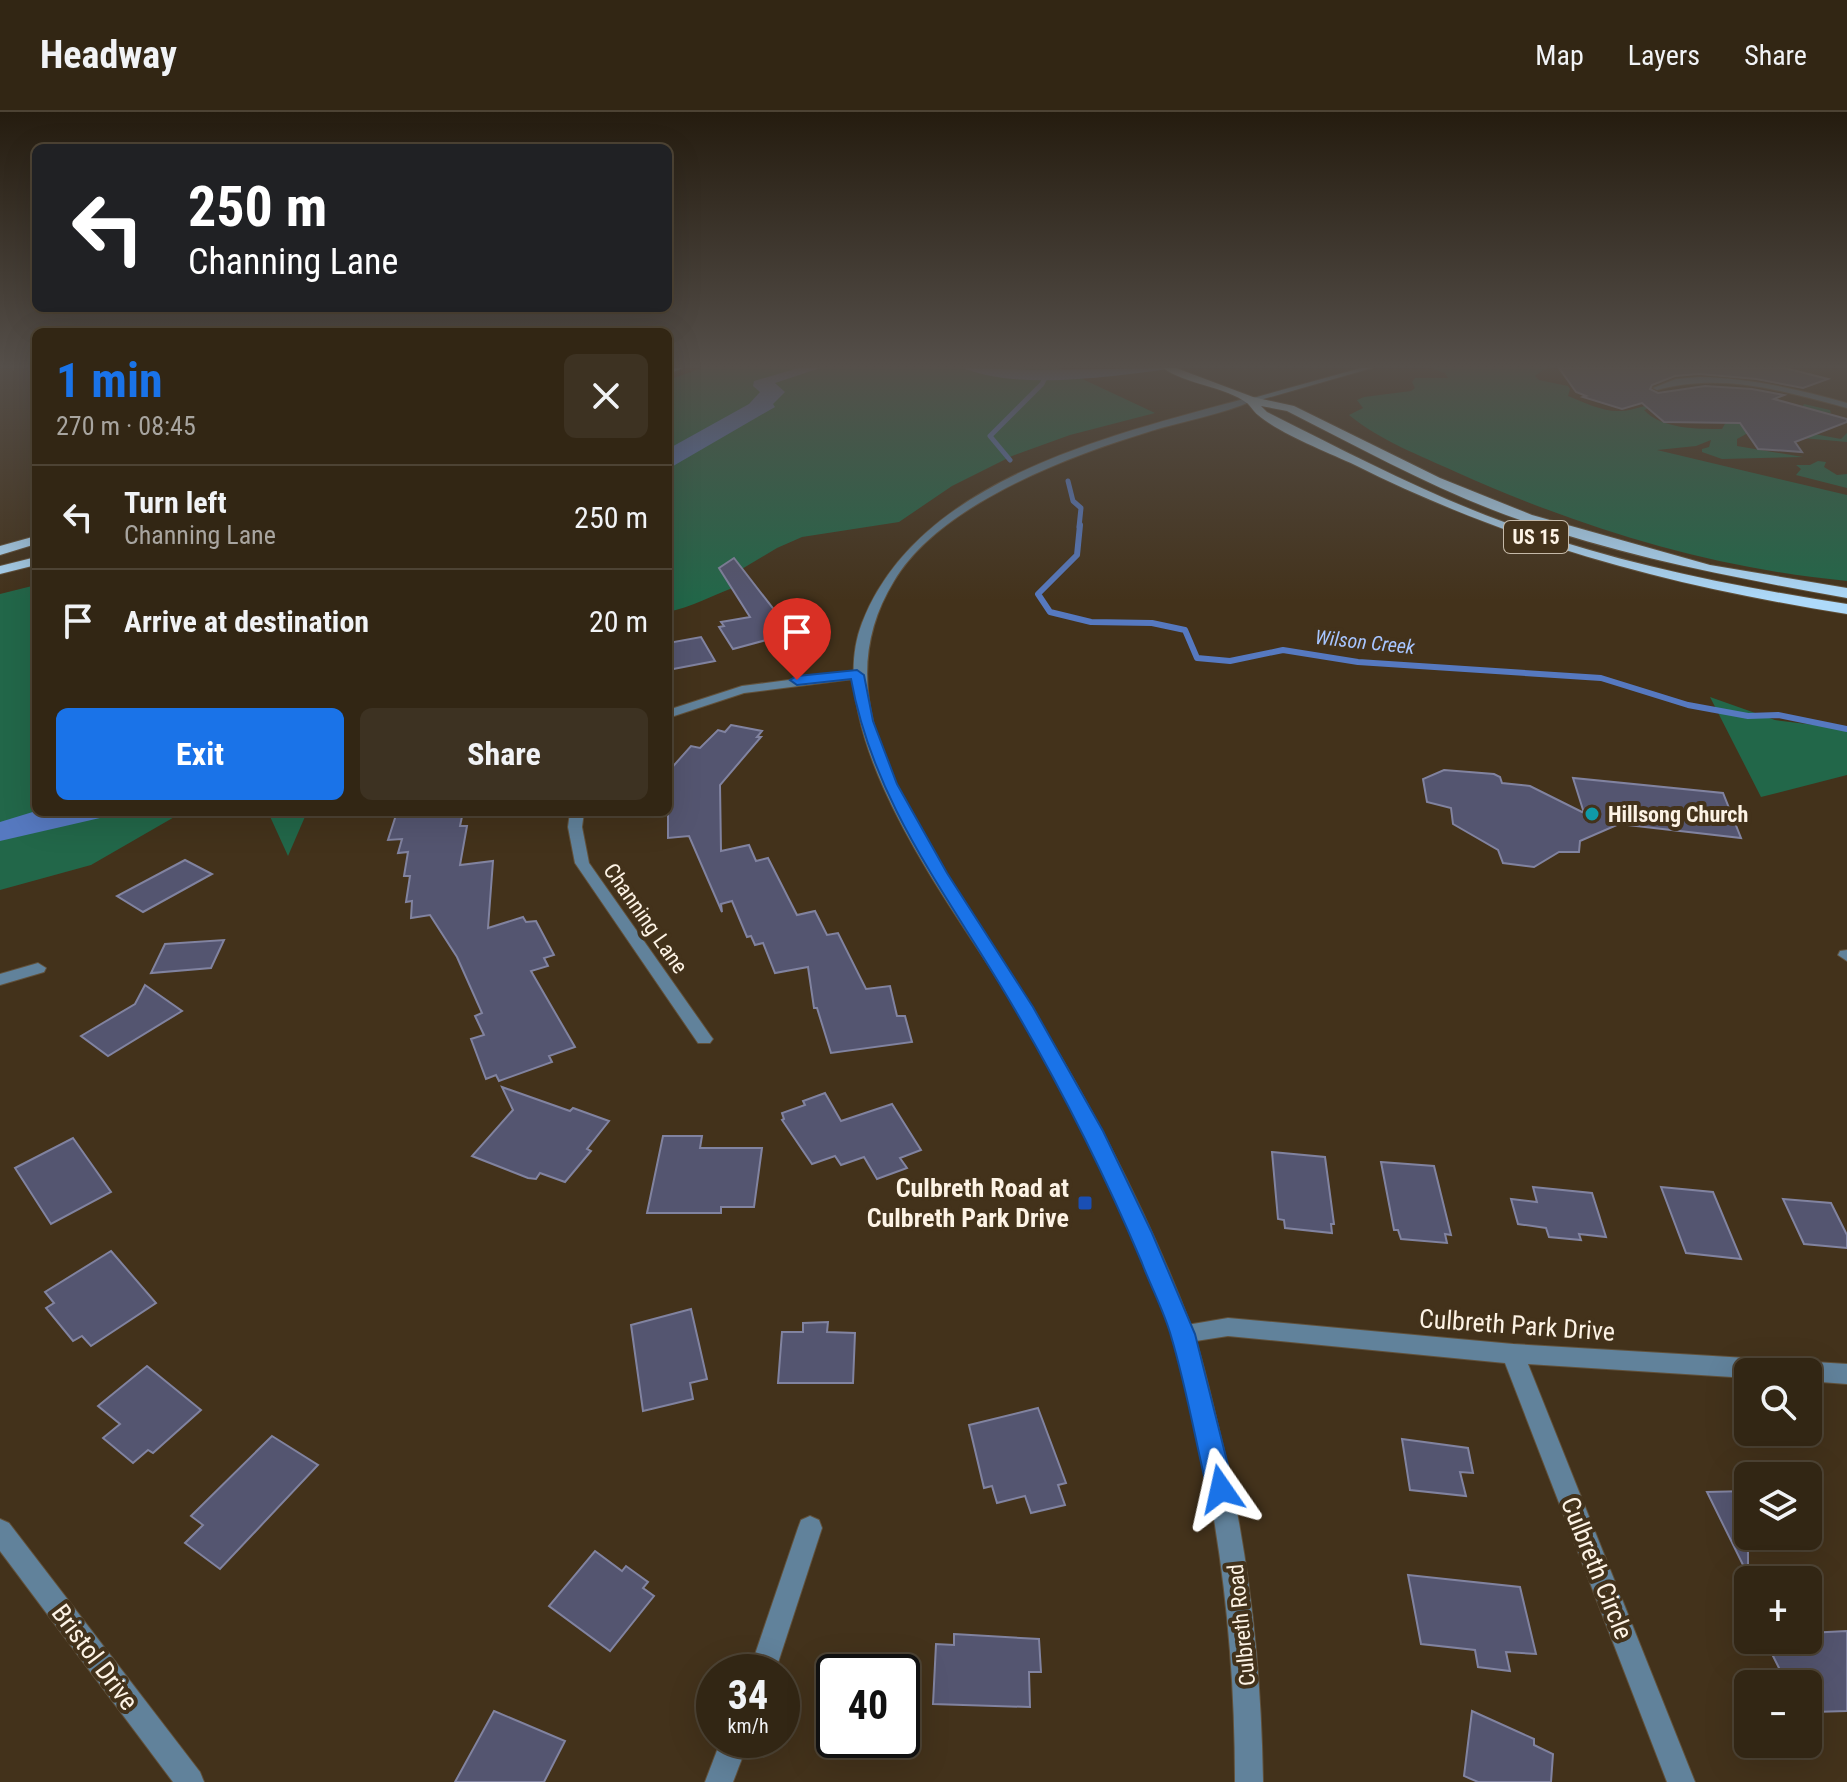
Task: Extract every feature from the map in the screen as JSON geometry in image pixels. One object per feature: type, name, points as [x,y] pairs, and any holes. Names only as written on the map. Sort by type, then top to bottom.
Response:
[{"type":"highway","name":"US 15","points":[[1326,446],[1379,473],[1500,525],[1579,551],[1684,578],[1847,609]]},
{"type":"highway","name":"US 15","points":[[1365,446],[1435,481],[1527,518],[1697,566],[1847,593]]},
{"type":"highway","points":[[0,552],[32,543]]},
{"type":"highway","points":[[0,570],[32,562]]},
{"type":"street","name":"Culbreth Road","points":[[1102,446],[1054,461],[1008,481],[967,506],[925,539],[891,574],[864,629],[857,675],[870,736],[889,784],[938,873],[1023,1007],[1092,1131],[1141,1233],[1183,1334],[1211,1440],[1242,1610],[1249,1713],[1249,1782]]},
{"type":"street","points":[[672,713],[742,690],[857,675]]},
{"type":"street","name":"Channing Lane","points":[[576,816],[575,827],[582,863],[704,1039]]},
{"type":"street","points":[[0,980],[38,968]]},
{"type":"street","name":"Culbreth Park Drive","points":[[1183,1334],[1228,1327],[1513,1354],[1847,1374]]},
{"type":"street","name":"Culbreth Circle","points":[[1513,1354],[1681,1782]]},
{"type":"street","points":[[768,1654],[810,1528]]},
{"type":"street","name":"Bristol Drive","points":[[0,1531],[190,1782]]},
{"type":"street","points":[[719,1782],[728,1758]]},
{"type":"green space","points":[[672,446],[1040,446],[952,486],[899,522],[802,537],[777,548],[725,579],[735,587],[672,611]]},
{"type":"green space","points":[[1399,446],[1696,446],[1657,450],[1847,495],[1847,581],[1746,566],[1647,543],[1551,511]]},
{"type":"green space","points":[[1737,446],[1803,457],[1722,459],[1702,452],[1702,449]]},
{"type":"green space","points":[[1818,461],[1826,462],[1824,467],[1837,475],[1847,474],[1847,488],[1796,475],[1801,469],[1796,465],[1810,465]]},
{"type":"green space","points":[[32,586],[32,816],[176,816],[91,865],[0,890],[0,594]]},
{"type":"green space","points":[[1710,697],[1775,720],[1847,729],[1847,775],[1761,797]]},
{"type":"green space","points":[[270,816],[305,816],[288,856]]},
{"type":"water","points":[[674,446],[708,446],[672,467]]},
{"type":"water","points":[[32,812],[32,816],[109,816],[0,841],[0,822]]},
{"type":"building","points":[[1756,446],[1798,446],[1802,452],[1758,449]]},
{"type":"building","points":[[734,558],[792,633],[733,649],[719,627],[724,626],[721,622],[750,617],[719,568]]},
{"type":"building","points":[[701,637],[715,661],[672,669],[672,642]]},
{"type":"building","points":[[731,725],[762,731],[757,737],[761,737],[720,785],[721,851],[749,845],[756,861],[768,858],[797,915],[815,911],[827,935],[838,933],[866,989],[890,986],[897,1016],[905,1016],[912,1042],[831,1053],[817,1008],[814,1008],[808,967],[775,973],[763,943],[755,945],[751,936],[747,937],[732,901],[721,904],[722,912],[689,836],[668,838],[668,816],[672,816],[672,767],[691,746],[700,748],[718,730],[725,732]]},
{"type":"building","name":"Hillsong Church","points":[[1444,770],[1494,774],[1500,777],[1502,783],[1530,786],[1584,813],[1573,778],[1723,793],[1741,838],[1619,824],[1580,841],[1579,852],[1559,852],[1534,867],[1503,863],[1498,850],[1453,824],[1451,808],[1427,802],[1423,779]]},
{"type":"building","points":[[396,816],[462,816],[460,826],[467,826],[460,865],[493,861],[488,928],[523,917],[526,922],[536,921],[554,955],[544,958],[548,966],[531,971],[575,1047],[549,1056],[552,1062],[499,1081],[496,1075],[486,1079],[471,1039],[484,1035],[475,1016],[482,1013],[457,957],[430,915],[411,918],[412,901],[406,902],[410,876],[404,876],[408,852],[398,853],[402,839],[388,840]]},
{"type":"building","points":[[185,860],[212,874],[143,912],[117,896]]},
{"type":"building","points":[[224,940],[211,968],[151,973],[165,944]]},
{"type":"building","points":[[145,985],[182,1011],[108,1056],[81,1036],[135,1004]]},
{"type":"building","points":[[502,1087],[609,1121],[587,1149],[591,1151],[565,1182],[540,1173],[536,1179],[528,1178],[472,1156],[513,1110]]},
{"type":"building","points":[[825,1093],[841,1121],[892,1104],[921,1150],[900,1158],[907,1168],[877,1179],[864,1157],[841,1165],[835,1156],[812,1164],[782,1120],[782,1113],[805,1105],[803,1101]]},
{"type":"building","points":[[663,1136],[702,1136],[700,1148],[762,1148],[754,1207],[721,1207],[721,1213],[647,1213]]},
{"type":"building","points":[[73,1138],[111,1192],[51,1224],[15,1168]]},
{"type":"building","points":[[1272,1152],[1325,1157],[1334,1224],[1331,1224],[1332,1233],[1285,1228],[1284,1220],[1278,1219]]},
{"type":"building","points":[[1381,1162],[1434,1166],[1451,1235],[1445,1234],[1447,1243],[1401,1239],[1398,1230],[1394,1230]]},
{"type":"building","points":[[1533,1187],[1592,1193],[1606,1237],[1579,1234],[1581,1240],[1549,1237],[1546,1228],[1518,1224],[1511,1199],[1537,1202]]},
{"type":"building","points":[[1661,1187],[1713,1192],[1741,1259],[1686,1253]]},
{"type":"building","points":[[1783,1199],[1831,1203],[1847,1235],[1847,1248],[1804,1244]]},
{"type":"building","points":[[111,1251],[156,1303],[91,1346],[82,1336],[73,1341],[46,1308],[54,1303],[45,1292]]},
{"type":"building","points":[[691,1309],[707,1379],[690,1383],[693,1399],[643,1411],[631,1325]]},
{"type":"building","points":[[828,1322],[827,1332],[855,1333],[853,1383],[778,1383],[782,1332],[803,1332],[803,1323]]},
{"type":"building","points":[[147,1366],[201,1410],[153,1453],[148,1450],[133,1463],[103,1438],[120,1424],[98,1406]]},
{"type":"building","points":[[1038,1408],[1066,1483],[1058,1485],[1065,1505],[1031,1513],[1025,1496],[997,1503],[992,1486],[984,1488],[969,1425]]},
{"type":"building","points":[[272,1436],[318,1465],[220,1569],[185,1543],[203,1525],[191,1516]]},
{"type":"building","points":[[1402,1439],[1468,1448],[1473,1473],[1460,1472],[1466,1496],[1410,1490]]},
{"type":"building","points":[[1734,1491],[1734,1547],[1707,1492]]},
{"type":"building","points":[[1736,1550],[1748,1550],[1748,1566],[1744,1566]]},
{"type":"building","points":[[595,1551],[622,1571],[626,1566],[648,1582],[643,1588],[654,1596],[610,1651],[549,1606]]},
{"type":"building","points":[[1408,1575],[1520,1587],[1536,1654],[1506,1652],[1510,1671],[1478,1667],[1475,1650],[1421,1644]]},
{"type":"building","points":[[1847,1631],[1847,1711],[1822,1712],[1822,1670],[1780,1670],[1772,1654],[1822,1654],[1822,1632]]},
{"type":"building","points":[[954,1634],[1039,1639],[1041,1672],[1029,1672],[1030,1707],[933,1704],[936,1644],[954,1645]]},
{"type":"building","points":[[494,1711],[565,1741],[544,1782],[455,1782]]},
{"type":"building","points":[[1472,1711],[1534,1739],[1534,1745],[1553,1754],[1551,1782],[1478,1782],[1464,1776]]},
{"type":"waterway","name":"Wilson Creek","points":[[998,446],[1010,460]]},
{"type":"waterway","name":"Wilson Creek","points":[[1068,481],[1073,501],[1081,508],[1079,527]]},
{"type":"waterway","name":"Wilson Creek","points":[[1080,525],[1077,555],[1038,594],[1050,612],[1091,622],[1152,623],[1185,630],[1197,658],[1230,661],[1283,650],[1358,662],[1601,678],[1688,705],[1748,716],[1778,715],[1847,729]]},
{"type":"place","name":"Hillsong Church","points":[[1592,814]]},
{"type":"place","name":"Culbreth Road at Culbreth Park Drive","points":[[1085,1203]]},
{"type":"route","points":[[797,680],[857,675],[866,721],[889,784],[938,873],[1023,1007],[1092,1131],[1141,1233],[1183,1334],[1221,1489]]}]
